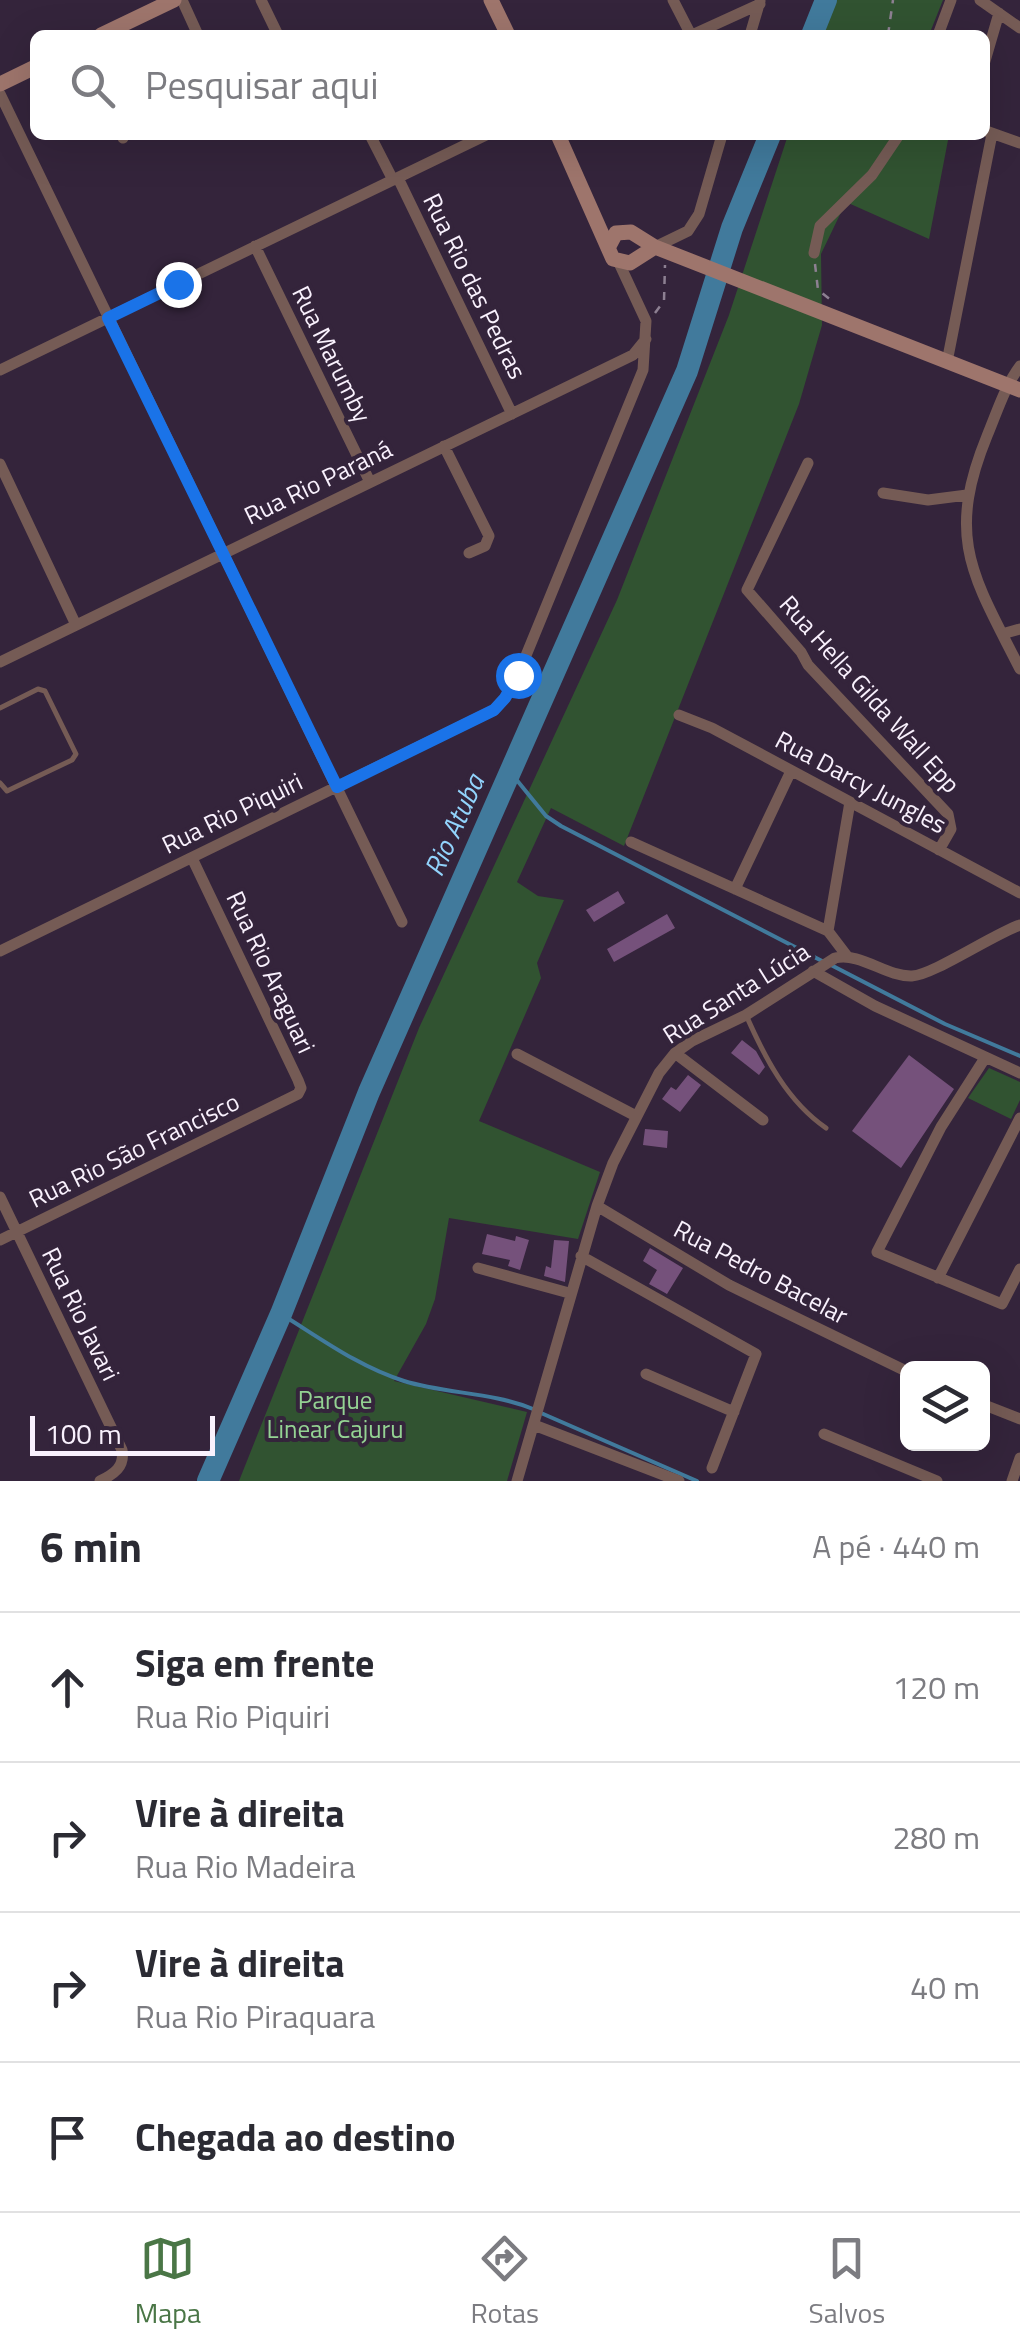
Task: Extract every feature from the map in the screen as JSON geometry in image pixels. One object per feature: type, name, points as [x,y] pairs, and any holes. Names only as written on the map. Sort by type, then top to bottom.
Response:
[{"type":"street","points":[[113,30],[178,0],[195,30]]},
{"type":"street","points":[[261,0],[276,30]]},
{"type":"street","points":[[491,0],[506,30]]},
{"type":"street","points":[[673,0],[688,30]]},
{"type":"street","points":[[940,30],[951,0]]},
{"type":"street","points":[[980,0],[1020,28]]},
{"type":"street","points":[[701,30],[760,2]]},
{"type":"street","points":[[752,30],[760,2]]},
{"type":"street","points":[[990,44],[999,13]]},
{"type":"street","points":[[0,84],[30,69]]},
{"type":"street","points":[[0,94],[402,922]]},
{"type":"street","points":[[990,132],[1020,144]]},
{"type":"street","name":"Rua Rio das Pedras","points":[[373,140],[512,414]]},
{"type":"street","points":[[0,370],[476,140]]},
{"type":"street","points":[[560,140],[613,260],[626,262],[666,251],[688,231],[699,214],[721,140]]},
{"type":"street","points":[[814,253],[820,226],[872,176],[896,140]]},
{"type":"street","points":[[948,362],[988,140]]},
{"type":"street","points":[[593,209],[640,242],[641,249],[626,262]]},
{"type":"street","points":[[608,248],[611,237],[626,232],[1014,388]]},
{"type":"street","name":"Rua Marumby","points":[[255,246],[370,482]]},
{"type":"street","points":[[626,262],[646,328]]},
{"type":"street","name":"Rua Rio Paraná","points":[[0,662],[633,355],[642,346],[646,328]]},
{"type":"street","name":"Rua Rio Piquiri","points":[[0,951],[494,710],[505,698],[644,370],[646,328]]},
{"type":"street","points":[[1020,366],[1014,388],[983,446],[964,515],[969,553],[981,589],[1020,669]]},
{"type":"street","points":[[444,446],[489,536],[484,546],[469,553]]},
{"type":"street","points":[[0,464],[76,625]]},
{"type":"street","name":"Rua Hella Gilda Wall Epp","points":[[808,464],[747,590],[808,665],[948,814],[951,829],[939,850]]},
{"type":"street","points":[[883,493],[928,500],[967,495]]},
{"type":"street","points":[[1002,634],[1020,628]]},
{"type":"street","name":"Rua Darcy Jungles","points":[[679,716],[712,728],[1020,893]]},
{"type":"street","points":[[735,889],[792,770]]},
{"type":"street","points":[[841,957],[828,931],[850,802]]},
{"type":"street","points":[[631,842],[828,931]]},
{"type":"street","name":"Rua Rio Araguari","points":[[192,858],[298,1080],[298,1094],[288,1100]]},
{"type":"street","name":"Rua Santa Lúcia","points":[[517,1481],[596,1206],[662,1067],[704,1034],[746,1015],[841,957],[914,976],[1020,925]]},
{"type":"street","points":[[813,972],[875,1006],[1020,1073]]},
{"type":"street","points":[[675,1053],[763,1120]]},
{"type":"street","points":[[517,1054],[636,1116]]},
{"type":"street","points":[[986,1058],[941,1127],[877,1252],[1002,1304],[1020,1268]]},
{"type":"street","name":"Rua Rio São Francisco","points":[[0,1240],[288,1100]]},
{"type":"street","points":[[938,1278],[1020,1118]]},
{"type":"street","name":"Rua Rio Javari","points":[[0,1197],[122,1450],[124,1459],[119,1468],[100,1481]]},
{"type":"street","name":"Rua Pedro Bacelar","points":[[596,1206],[729,1284],[900,1368]]},
{"type":"street","points":[[581,1256],[756,1354],[712,1468]]},
{"type":"street","points":[[478,1268],[569,1293]]},
{"type":"street","points":[[646,1374],[734,1412]]},
{"type":"street","points":[[990,1407],[1020,1418]]},
{"type":"street","points":[[534,1425],[660,1477],[679,1481]]},
{"type":"street","points":[[824,1434],[937,1481]]},
{"type":"street","points":[[1012,1481],[1020,1458]]},
{"type":"lane","points":[[0,708],[38,690],[46,691],[76,754],[72,760],[7,791],[0,783]]},
{"type":"lane","points":[[746,1015],[788,1094],[826,1128]]},
{"type":"path","points":[[889,30],[893,0]]},
{"type":"path","points":[[646,328],[663,305],[666,251]]},
{"type":"path","points":[[814,253],[818,290],[834,302]]},
{"type":"green space","points":[[832,0],[943,0],[931,30],[822,30]]},
{"type":"green space","name":"Parque Linear Cajuru","points":[[786,140],[948,140],[929,239],[846,202],[821,254],[822,325],[799,404],[624,846],[551,808],[517,882],[538,896],[564,900],[537,963],[541,978],[479,1121],[600,1172],[578,1239],[449,1218],[435,1299],[426,1324],[394,1381],[527,1412],[507,1481],[239,1481],[419,1028],[617,600],[729,315]]},
{"type":"green space","points":[[989,1068],[1020,1082],[1020,1100],[1011,1119],[968,1098]]},
{"type":"building","points":[[618,891],[625,903],[594,922],[586,910]]},
{"type":"building","points":[[667,914],[675,928],[614,962],[607,949]]},
{"type":"building","points":[[742,1040],[756,1051],[765,1067],[759,1075],[731,1053]]},
{"type":"building","points":[[909,1055],[954,1089],[901,1168],[852,1131]]},
{"type":"building","points":[[688,1075],[701,1085],[680,1112],[662,1099]]},
{"type":"building","points":[[645,1129],[668,1131],[667,1148],[643,1145]]},
{"type":"building","points":[[487,1234],[529,1240],[520,1270],[508,1266],[510,1260],[482,1254]]},
{"type":"building","points":[[554,1240],[569,1241],[565,1282],[544,1276],[546,1266],[551,1268]]},
{"type":"building","points":[[650,1248],[683,1268],[667,1294],[649,1284],[657,1270],[643,1261]]},
{"type":"waterway","name":"Rio Atuba","points":[[814,30],[826,0]]},
{"type":"waterway","name":"Rio Atuba","points":[[208,1481],[281,1314],[369,1092],[687,371],[732,228],[768,140]]},
{"type":"waterway","points":[[511,773],[546,816],[561,826],[822,961]]},
{"type":"waterway","points":[[831,965],[945,1024],[1020,1056]]},
{"type":"waterway","points":[[281,1314],[387,1375],[533,1409]]},
{"type":"waterway","points":[[541,1413],[697,1481]]},
{"type":"route","points":[[178,284],[108,318],[337,787],[494,710],[518,675]]}]
